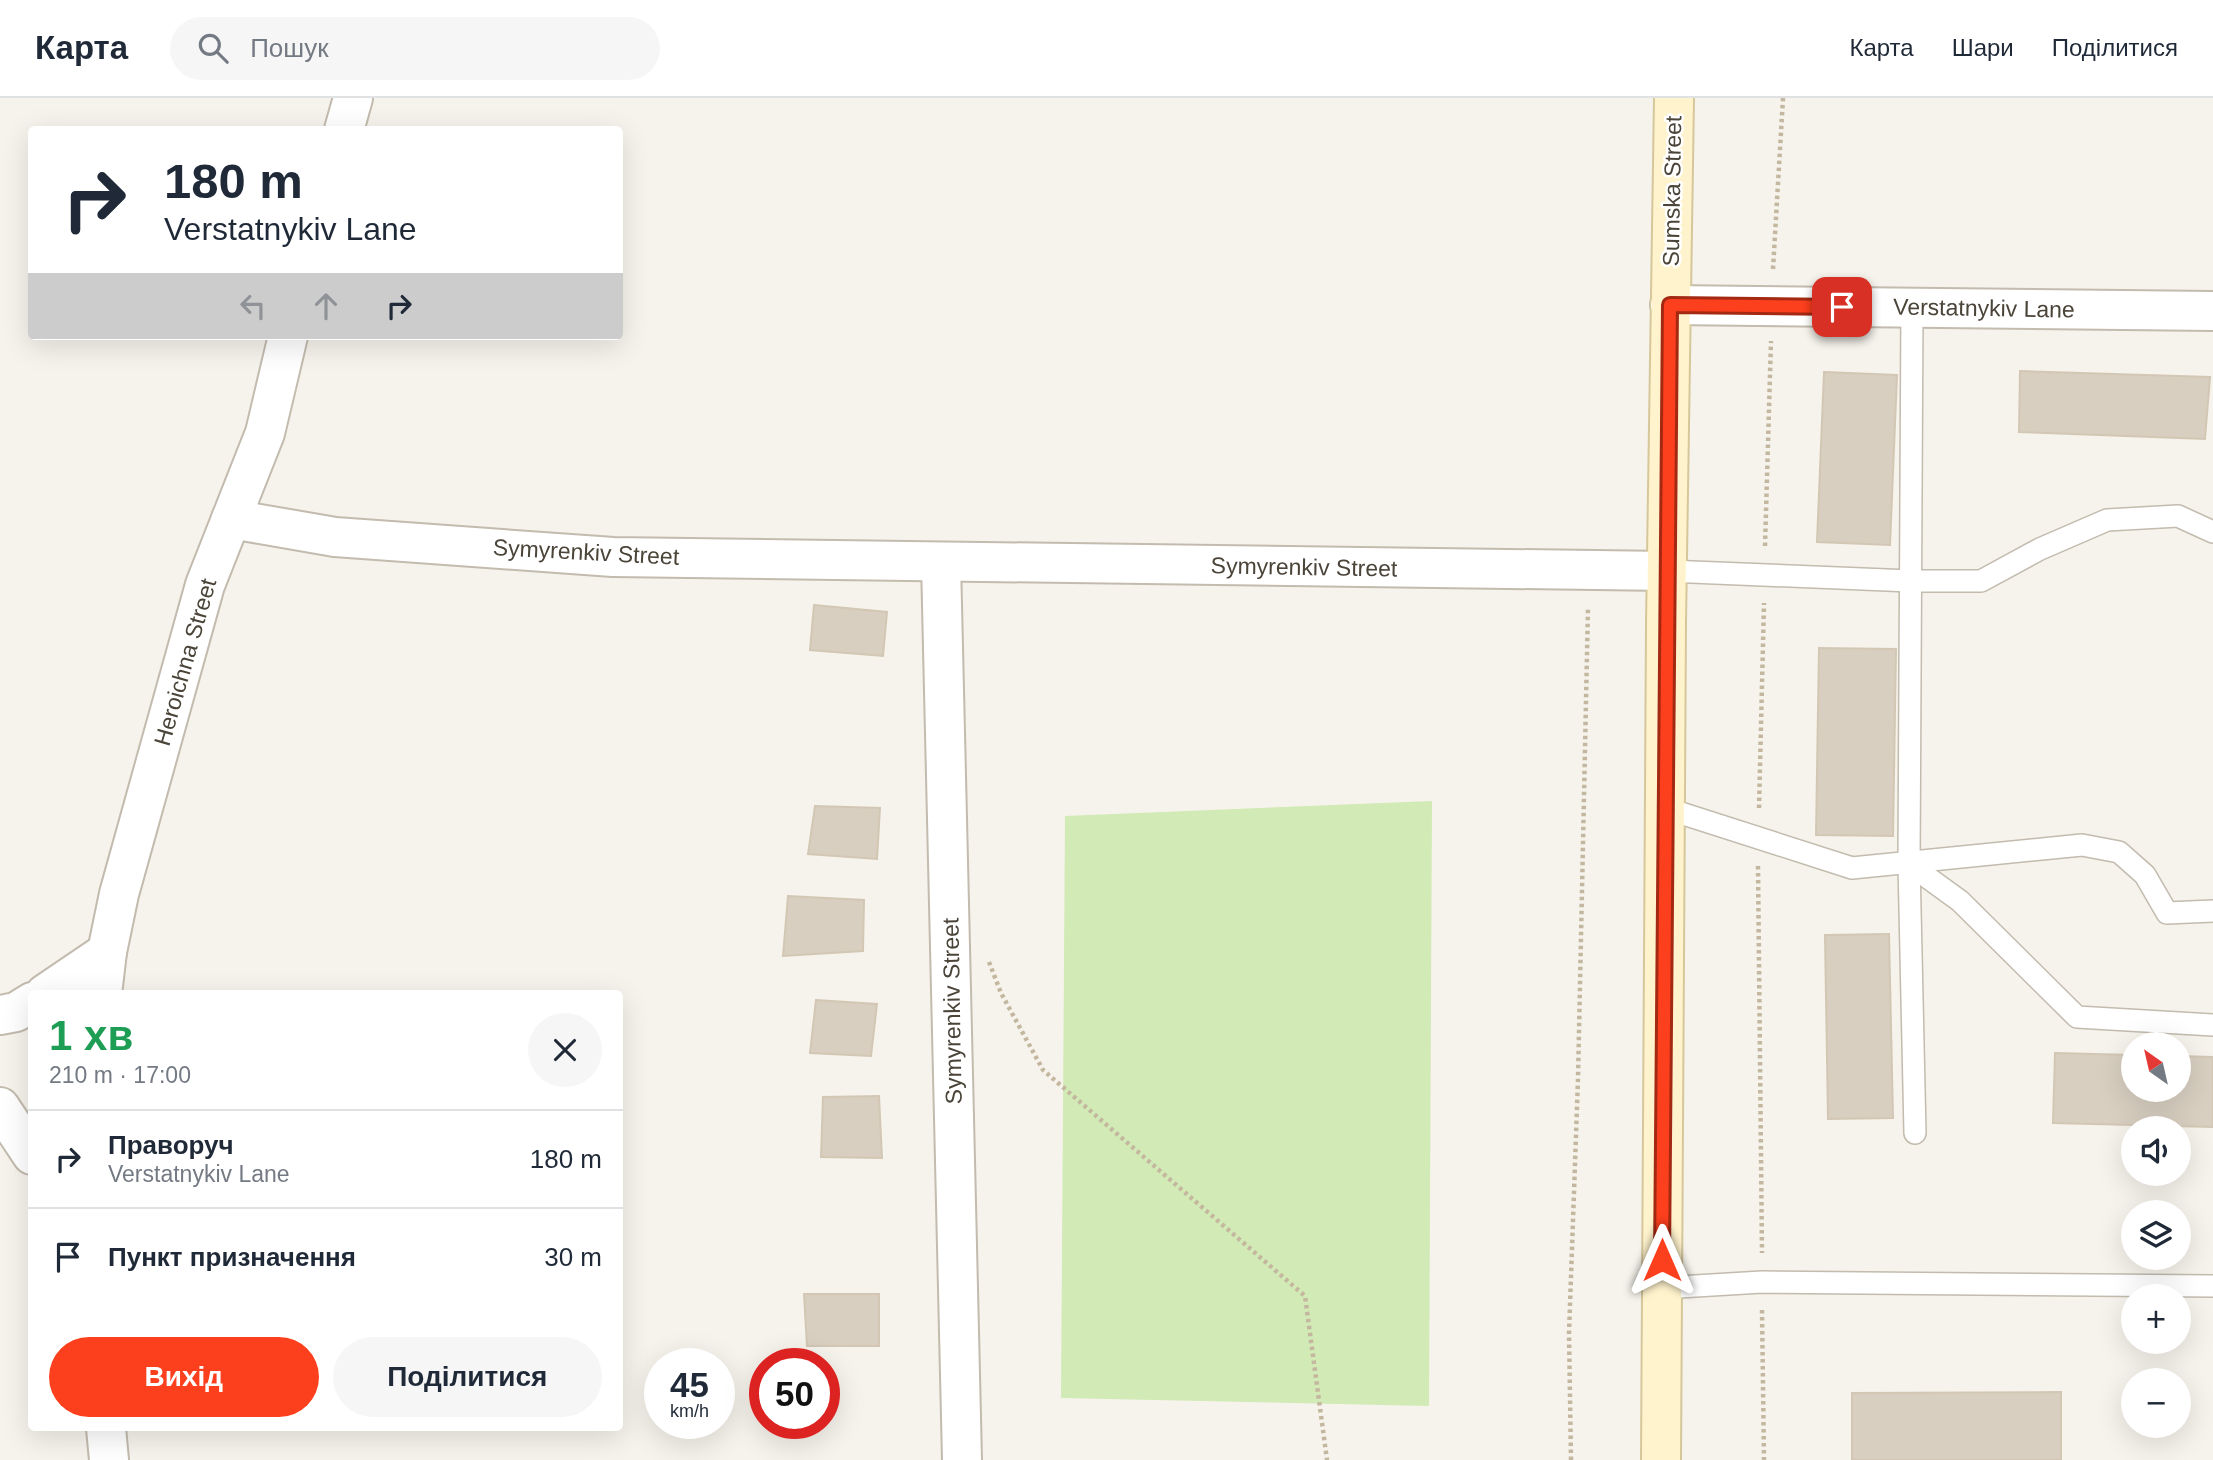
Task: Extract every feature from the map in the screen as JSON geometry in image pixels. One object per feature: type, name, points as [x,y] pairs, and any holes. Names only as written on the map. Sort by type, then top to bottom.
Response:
[{"type":"main road","name":"Sumska Street","points":[[1661,1460],[1667,570],[1674,98]]},
{"type":"street","points":[[345,126],[353,98]]},
{"type":"street","name":"Verstatnykiv Lane","points":[[1670,305],[2213,311]]},
{"type":"street","name":"Heroichna Street","points":[[102,990],[107,951],[119,894],[205,585],[265,433],[287,340]]},
{"type":"street","name":"Symyrenkiv Street","points":[[231,519],[335,537],[613,557],[1667,570]]},
{"type":"street","name":"Symyrenkiv Street","points":[[942,562],[962,1460]]},
{"type":"street","points":[[51,990],[107,951]]},
{"type":"street","points":[[0,1015],[16,1012],[28,1004]]},
{"type":"street","points":[[0,1107],[28,1149]]},
{"type":"street","points":[[106,1431],[109,1460]]},
{"type":"lane","points":[[1912,307],[1909,864],[1915,1133]]},
{"type":"lane","points":[[1667,570],[1911,581],[1980,580],[2040,549],[2107,520],[2178,516],[2213,532]]},
{"type":"lane","points":[[1665,808],[1852,868],[2082,845],[2119,852],[2145,874],[2167,913],[2213,911]]},
{"type":"lane","points":[[1909,864],[1960,901],[2077,1017],[2213,1025]]},
{"type":"lane","points":[[1662,1287],[1762,1282],[2213,1286]]},
{"type":"path","points":[[1764,1460],[1758,838],[1771,306],[1783,98]]},
{"type":"path","points":[[1571,1460],[1569,1332],[1590,570]]},
{"type":"path","points":[[986,954],[1001,993],[1043,1070],[1305,1296],[1327,1460]]},
{"type":"green space","points":[[1432,801],[1429,1406],[1061,1398],[1065,816]]},
{"type":"building","points":[[2020,371],[2210,377],[2205,439],[2019,432]]},
{"type":"building","points":[[1824,372],[1897,375],[1890,545],[1817,542]]},
{"type":"building","points":[[814,605],[887,612],[883,656],[810,650]]},
{"type":"building","points":[[1819,648],[1896,649],[1893,836],[1816,835]]},
{"type":"building","points":[[815,806],[880,808],[877,859],[808,854]]},
{"type":"building","points":[[788,896],[864,900],[863,951],[783,956]]},
{"type":"building","points":[[1889,934],[1893,1118],[1828,1119],[1825,935]]},
{"type":"building","points":[[816,1000],[877,1004],[871,1056],[810,1053]]},
{"type":"building","points":[[2055,1053],[2121,1055],[2121,1102],[2191,1102],[2191,1056],[2213,1057],[2213,1127],[2191,1126],[2191,1116],[2121,1116],[2121,1125],[2053,1123]]},
{"type":"building","points":[[879,1096],[882,1158],[821,1157],[823,1097]]},
{"type":"building","points":[[804,1294],[879,1294],[879,1346],[807,1346]]},
{"type":"building","points":[[2061,1392],[2061,1460],[1852,1460],[1852,1393]]},
{"type":"route","points":[[1662,1260],[1670,305],[1842,307]]}]
